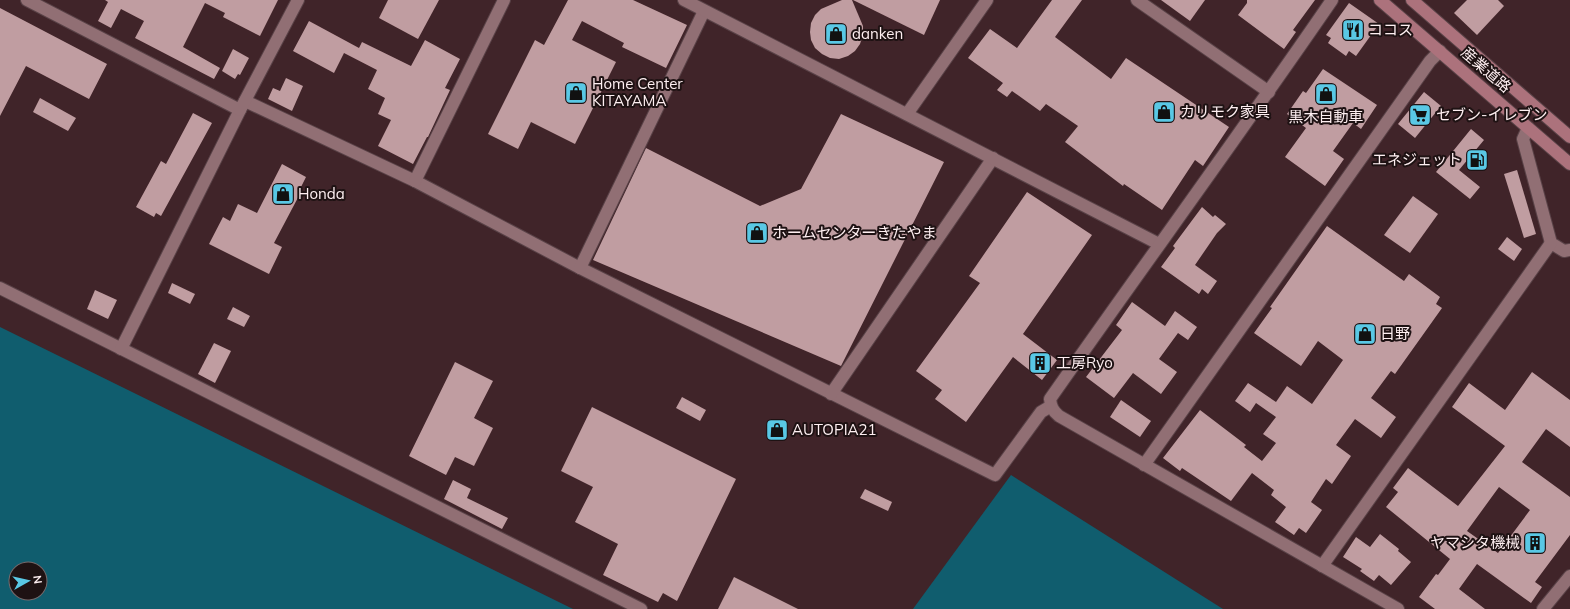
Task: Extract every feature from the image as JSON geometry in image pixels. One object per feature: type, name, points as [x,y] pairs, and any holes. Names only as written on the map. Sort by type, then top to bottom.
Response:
[{"type":"main road","name":"産業道路","points":[[1380,0],[1570,164]]},
{"type":"main road","name":"産業道路","points":[[1412,0],[1570,137]]},
{"type":"street","points":[[27,0],[243,105],[415,181],[580,268],[995,476],[1041,412],[1051,406]]},
{"type":"street","points":[[122,349],[243,105],[298,0]]},
{"type":"street","points":[[415,181],[504,0]]},
{"type":"street","points":[[684,0],[1159,244]]},
{"type":"street","points":[[907,114],[987,0]]},
{"type":"street","points":[[1137,0],[1269,92]]},
{"type":"street","points":[[1332,0],[1269,92],[1159,244],[1050,399],[1054,412],[1059,416],[1398,609]]},
{"type":"street","points":[[580,268],[704,11]]},
{"type":"street","points":[[1144,465],[1430,61],[1440,51]]},
{"type":"street","points":[[1528,128],[1523,139],[1524,146],[1551,243],[1564,251],[1570,250]]},
{"type":"street","points":[[831,394],[993,158]]},
{"type":"street","points":[[1322,566],[1551,243]]},
{"type":"street","points":[[0,288],[641,609]]},
{"type":"street","points":[[1543,609],[1570,576]]},
{"type":"water","points":[[0,327],[573,609],[0,609]]},
{"type":"water","points":[[1011,475],[1223,609],[913,609]]},
{"type":"building","points":[[105,0],[278,0],[260,36],[223,17],[225,13],[205,3],[183,47],[220,68],[214,79],[135,38],[144,21],[121,9],[111,28],[98,21],[108,2]]},
{"type":"building","points":[[388,0],[439,0],[418,39],[379,18]]},
{"type":"building","points":[[568,0],[633,0],[687,25],[666,68],[622,47],[624,43],[582,21],[572,40],[616,62],[575,144],[531,122],[518,149],[488,134],[535,40],[544,45]]},
{"type":"building","name":"danken","points":[[842,0],[852,0],[863,26],[863,35],[860,44],[855,51],[848,56],[839,59],[830,58],[815,48],[811,40],[811,23],[815,15],[821,9]]},
{"type":"building","points":[[853,0],[940,0],[924,35]]},
{"type":"building","points":[[1052,0],[1082,0],[1055,37],[1111,79],[1126,58],[1229,127],[1203,166],[1195,160],[1162,210],[1124,184],[1123,186],[1065,142],[1078,126],[1046,104],[1040,111],[1012,91],[1007,97],[997,90],[1003,83],[968,58],[990,29],[1017,48]]},
{"type":"building","points":[[1161,0],[1205,0],[1190,21]]},
{"type":"building","points":[[1247,0],[1315,0],[1293,30],[1296,32],[1284,49],[1238,15],[1247,3]]},
{"type":"building","points":[[1467,0],[1498,0],[1504,6],[1477,35],[1454,13]]},
{"type":"building","name":"ココス","points":[[1349,3],[1379,24],[1356,56],[1349,51],[1346,56],[1328,43],[1331,38],[1326,35]]},
{"type":"building","points":[[0,8],[107,64],[89,99],[26,66],[0,116]]},
{"type":"building","points":[[309,21],[359,48],[362,42],[411,66],[425,40],[460,59],[445,88],[450,90],[428,137],[413,164],[378,146],[391,120],[378,114],[385,98],[368,89],[377,70],[344,53],[334,73],[293,51]]},
{"type":"building","points":[[233,49],[249,58],[240,75],[238,74],[235,79],[222,71]]},
{"type":"building","points":[[1323,69],[1377,105],[1361,129],[1353,123],[1333,151],[1344,159],[1325,186],[1285,157],[1306,128],[1287,114],[1303,91],[1306,93]]},
{"type":"building","points":[[286,78],[303,86],[292,111],[268,99],[273,88],[280,91]]},
{"type":"building","name":"セブン-イレブン","points":[[1424,92],[1441,106],[1415,138],[1398,124]]},
{"type":"building","points":[[40,98],[76,118],[68,131],[33,112]]},
{"type":"building","points":[[193,113],[212,123],[161,216],[156,213],[154,217],[136,207],[161,161],[166,164]]},
{"type":"building","name":"ホームセンターきたやま","points":[[841,114],[944,162],[841,366],[593,260],[646,148],[760,206],[801,189]]},
{"type":"building","points":[[1471,129],[1484,140],[1459,170],[1480,187],[1470,199],[1436,172]]},
{"type":"building","points":[[282,164],[306,177],[300,189],[302,190],[274,243],[282,247],[269,274],[209,244],[223,217],[230,221],[238,204],[257,213]]},
{"type":"building","points":[[1517,170],[1536,234],[1524,238],[1504,174]]},
{"type":"building","points":[[1027,192],[1092,235],[1023,334],[1057,360],[1042,380],[1013,357],[966,422],[935,399],[942,390],[916,371],[980,283],[969,276]]},
{"type":"building","points":[[1413,196],[1438,214],[1410,253],[1384,235]]},
{"type":"building","points":[[1202,207],[1213,217],[1215,215],[1226,224],[1217,233],[1195,265],[1217,281],[1208,294],[1202,289],[1199,294],[1161,267],[1175,248],[1173,246]]},
{"type":"building","name":"日野","points":[[1327,226],[1404,281],[1409,274],[1440,297],[1436,304],[1442,308],[1395,374],[1391,371],[1371,398],[1396,417],[1381,438],[1355,419],[1336,445],[1351,456],[1332,484],[1326,479],[1311,502],[1322,510],[1306,533],[1299,528],[1294,535],[1275,522],[1286,507],[1271,495],[1274,490],[1252,473],[1231,501],[1182,468],[1180,471],[1163,458],[1200,410],[1246,445],[1244,447],[1262,461],[1276,443],[1263,434],[1276,417],[1256,403],[1250,412],[1235,401],[1248,383],[1276,402],[1287,386],[1312,404],[1343,360],[1318,341],[1301,366],[1254,333],[1272,308],[1270,307]]},
{"type":"building","points":[[1507,237],[1522,249],[1514,261],[1498,249]]},
{"type":"building","points":[[172,283],[195,294],[190,304],[168,293]]},
{"type":"building","points":[[95,290],[117,300],[108,319],[87,309]]},
{"type":"building","points":[[1132,302],[1165,326],[1175,311],[1197,327],[1188,340],[1178,333],[1159,359],[1177,372],[1161,394],[1133,373],[1114,398],[1086,377],[1122,330],[1116,325]]},
{"type":"building","points":[[233,307],[250,316],[244,327],[227,319]]},
{"type":"building","points":[[214,343],[231,351],[215,383],[198,374]]},
{"type":"building","points":[[455,362],[493,381],[474,418],[493,428],[474,466],[455,457],[446,475],[409,456]]},
{"type":"building","points":[[1532,372],[1570,400],[1570,447],[1546,429],[1522,462],[1570,497],[1570,535],[1535,582],[1542,587],[1531,603],[1477,564],[1459,589],[1485,609],[1435,609],[1419,597],[1436,574],[1438,575],[1450,559],[1386,507],[1398,492],[1393,488],[1408,468],[1458,506],[1505,446],[1452,407],[1469,383],[1505,410]],"holes":[[[1499,487],[1530,510],[1498,553],[1467,531]]]},
{"type":"building","points":[[682,397],[706,410],[700,421],[676,408]]},
{"type":"building","points":[[1121,400],[1151,421],[1140,437],[1110,417]]},
{"type":"building","points":[[592,407],[736,479],[677,601],[663,593],[658,602],[603,575],[618,544],[575,522],[593,487],[561,471]]},
{"type":"building","points":[[453,480],[471,489],[467,498],[508,518],[502,529],[444,499]]},
{"type":"building","points":[[865,489],[892,502],[888,511],[860,498]]},
{"type":"building","points":[[1380,534],[1399,549],[1398,551],[1411,562],[1391,585],[1379,575],[1374,581],[1360,571],[1362,569],[1343,557],[1356,537],[1370,547]]},
{"type":"building","points":[[734,577],[798,609],[718,609]]},
{"type":"place","name":"ココス","points":[[1353,30]]},
{"type":"place","name":"danken","points":[[836,34]]},
{"type":"place","name":"Home Center KITAYAMA","points":[[576,93]]},
{"type":"place","name":"黒木自動車","points":[[1326,94]]},
{"type":"place","name":"カリモク家具","points":[[1164,112]]},
{"type":"place","name":"セブン-イレブン","points":[[1420,115]]},
{"type":"place","name":"エネジェット","points":[[1477,160]]},
{"type":"place","name":"Honda","points":[[283,194]]},
{"type":"place","name":"ホームセンターきたやま","points":[[757,233]]},
{"type":"place","name":"日野","points":[[1365,334]]},
{"type":"place","name":"工房Ryo","points":[[1040,363]]},
{"type":"place","name":"AUTOPIA21","points":[[777,430]]},
{"type":"place","name":"ヤマシタ機械","points":[[1535,543]]}]
